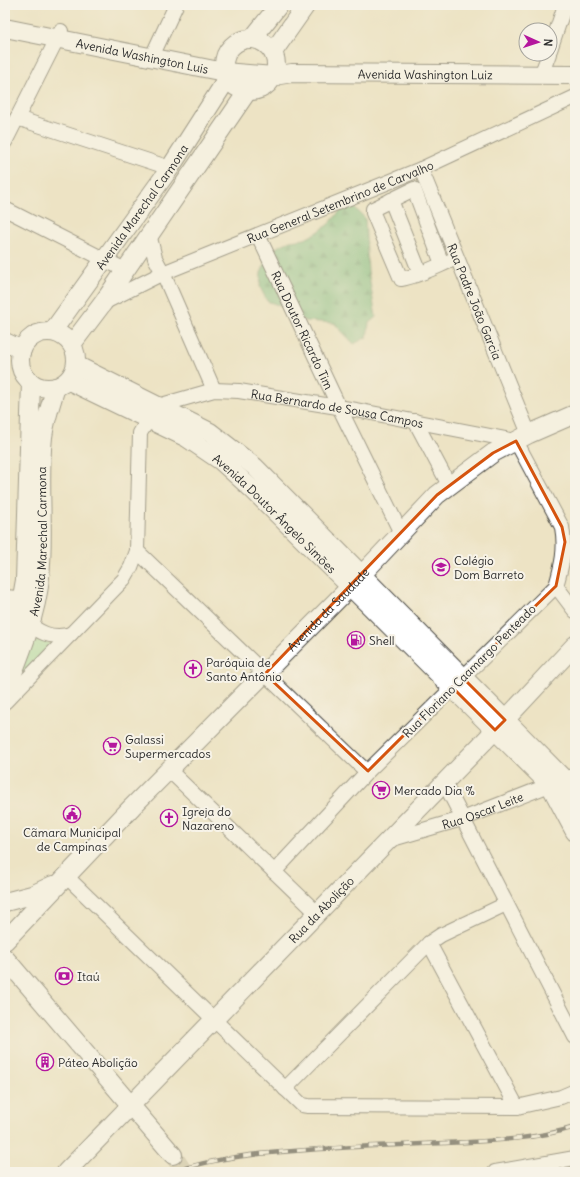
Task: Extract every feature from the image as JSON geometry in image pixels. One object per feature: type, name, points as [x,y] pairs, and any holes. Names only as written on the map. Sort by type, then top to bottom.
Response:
[{"type":"main road","points":[[225,72],[232,85],[247,92],[263,88],[277,74],[276,61],[273,52],[260,41],[252,39],[279,5]]},
{"type":"main road","points":[[273,52],[306,5]]},
{"type":"main road","name":"Avenida Washington Luis","points":[[5,19],[59,35],[225,72],[277,74]]},
{"type":"main road","name":"Avenida Washington Luis","points":[[5,28],[155,50],[225,72]]},
{"type":"main road","name":"Avenida Marechal Carmona","points":[[52,332],[170,168],[225,72],[229,48],[244,39],[252,39]]},
{"type":"main road","name":"Avenida Washington Luiz","points":[[277,74],[575,75]]},
{"type":"main road","name":"Avenida Marechal Carmona","points":[[72,344],[103,303],[247,92]]},
{"type":"main road","points":[[5,342],[16,357],[25,375],[31,382],[47,388],[67,378],[76,352],[72,344],[66,338],[52,332],[41,332],[26,342],[16,357]]},
{"type":"main road","name":"Avenida Marechal Carmona","points":[[5,648],[41,565],[43,437],[67,378]]},
{"type":"main road","name":"Avenida Doutor Ângelo Simões","points":[[67,378],[210,432],[255,467],[357,580],[457,682],[500,725],[563,780],[575,802]]},
{"type":"main road","name":"Avenida Marechal Carmona","points":[[5,693],[19,660],[25,580],[31,382]]},
{"type":"main road","name":"Avenida da Saudade","points":[[5,941],[132,808],[357,580],[437,495],[493,453],[523,437],[575,414]]},
{"type":"main road","name":"Rua da Abolição","points":[[66,1172],[500,725],[575,645]]},
{"type":"main road","name":"Avenida Doutor Ângelo Simões","points":[[563,780],[575,832]]},
{"type":"main road","points":[[5,902],[32,895],[65,879]]},
{"type":"main road","points":[[5,958],[173,1155]]},
{"type":"street","points":[[155,50],[176,5]]},
{"type":"street","points":[[558,28],[566,5]]},
{"type":"street","points":[[5,142],[59,35]]},
{"type":"street","points":[[541,75],[546,62]]},
{"type":"street","name":"Rua General Setembrino de Carvalho","points":[[103,303],[163,273],[421,169],[575,97]]},
{"type":"street","points":[[17,118],[170,168]]},
{"type":"street","name":"Rua Padre João Garcia","points":[[421,169],[457,258],[523,437]]},
{"type":"street","points":[[442,264],[414,189],[411,189],[375,208],[373,213],[401,278],[420,273],[457,258]]},
{"type":"street","points":[[391,200],[420,273]]},
{"type":"street","points":[[5,209],[125,270]]},
{"type":"street","points":[[149,234],[155,258],[214,390]]},
{"type":"street","name":"Rua Doutor Ricardo Tim","points":[[258,235],[339,407],[401,533]]},
{"type":"street","name":"Rua Bernardo de Sousa Campos","points":[[154,412],[214,390],[239,391],[415,421],[523,437]]},
{"type":"street","points":[[5,702],[124,579],[131,567],[137,551],[140,433],[154,412]]},
{"type":"street","points":[[415,421],[449,485]]},
{"type":"street","points":[[523,437],[562,527],[565,542],[564,557],[556,586],[575,611]]},
{"type":"street","points":[[137,551],[367,772]]},
{"type":"street","name":"Rua Floriano Caamargo Penteado","points":[[274,872],[367,772],[556,586]]},
{"type":"street","points":[[22,606],[46,635],[61,636],[71,634]]},
{"type":"street","points":[[170,771],[317,913]]},
{"type":"street","name":"Rua Oscar Leite","points":[[388,840],[462,819],[563,780]]},
{"type":"street","points":[[444,782],[575,1037]]},
{"type":"street","points":[[65,879],[214,1018],[302,1105],[517,1107],[561,1097],[575,1091]]},
{"type":"street","points":[[285,1089],[429,942],[506,904]]},
{"type":"street","points":[[429,942],[517,1107]]},
{"type":"street","points":[[495,1172],[575,1158]]},
{"type":"highlighted area","points":[[516,441],[562,527],[565,542],[556,586],[462,677],[505,720],[495,730],[452,687],[368,771],[265,674],[437,495],[493,453]]},
{"type":"green space","points":[[353,206],[365,218],[368,271],[376,317],[369,323],[367,337],[354,344],[334,323],[306,321],[292,316],[281,306],[267,301],[260,287],[261,273],[267,259],[277,247],[290,241],[305,239],[318,232],[330,223],[340,211]]},
{"type":"green space","points":[[33,635],[51,644],[13,686]]},
{"type":"tunnel","points":[[173,1155],[184,1172]]},
{"type":"railway","points":[[173,1172],[223,1159],[257,1154],[511,1139],[543,1135],[575,1127]]},
{"type":"place","name":"Colégio Dom Barreto","points":[[441,567]]},
{"type":"place","name":"Shell","points":[[356,640]]},
{"type":"place","name":"Paróquia de Santo Antônio","points":[[193,669]]},
{"type":"place","name":"Galassi Supermercados","points":[[112,746]]},
{"type":"place","name":"Mercado Dia %","points":[[381,790]]},
{"type":"place","name":"Cãmara Municipal de Campinas","points":[[72,814]]},
{"type":"place","name":"Igreja do Nazareno","points":[[169,818]]},
{"type":"place","name":"Itaú","points":[[64,976]]},
{"type":"place","name":"Páteo Abolição","points":[[45,1062]]}]
